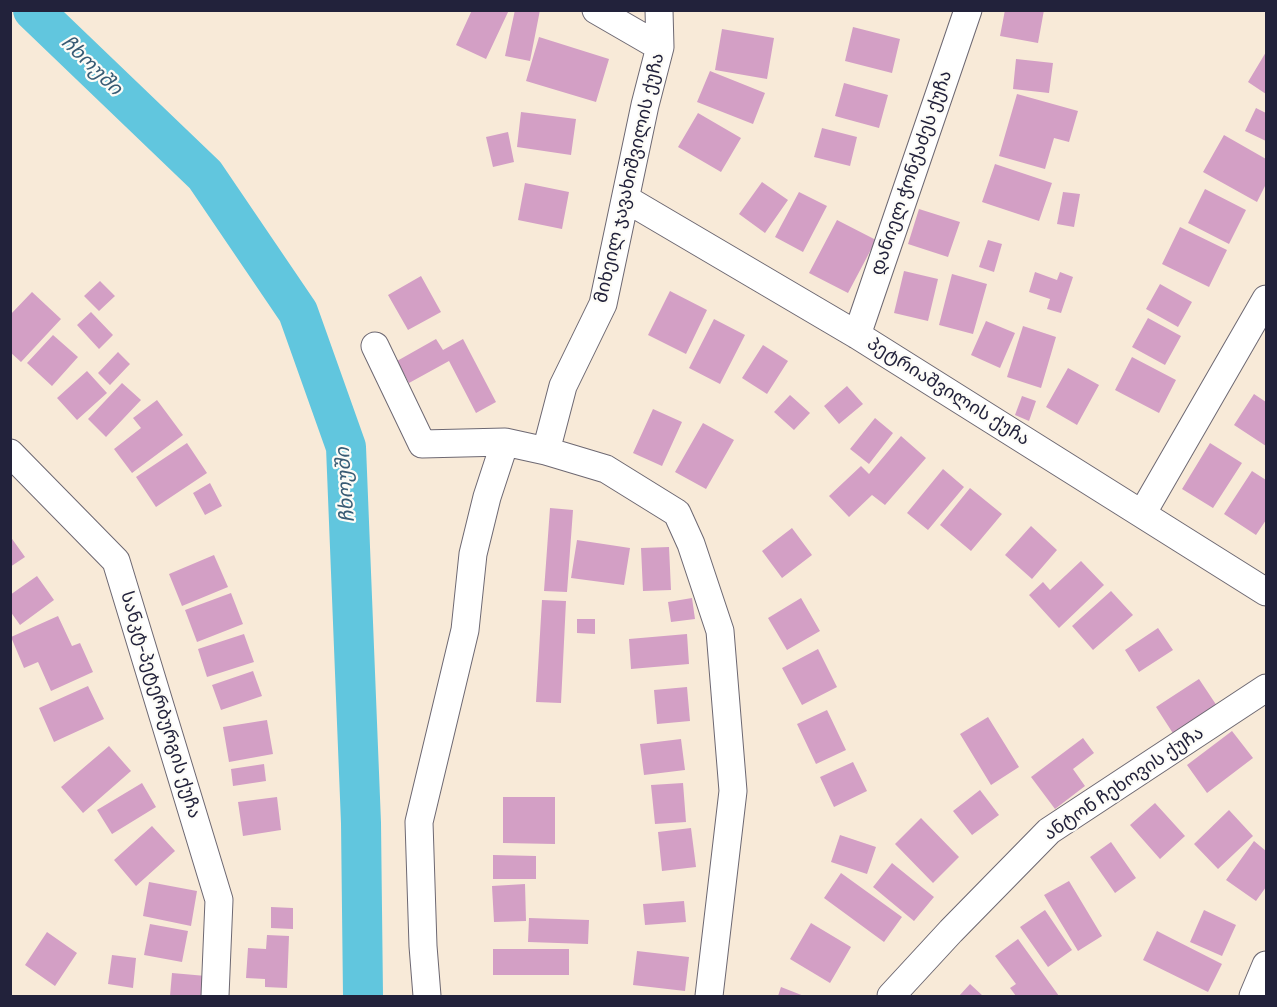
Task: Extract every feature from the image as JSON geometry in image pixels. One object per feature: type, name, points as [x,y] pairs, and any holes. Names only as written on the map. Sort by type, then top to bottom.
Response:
[{"type":"street","points":[[596,10],[660,46]]},
{"type":"street","name":"მიხეილ ჯავახიშვილის ქუჩა","points":[[546,451],[563,386],[603,304],[645,105],[660,46],[659,10]]},
{"type":"street","name":"დანიელ ჭონქაძეს ქუჩა","points":[[856,334],[968,10]]},
{"type":"street","name":"პეტრიაშვილის ქუჩა","points":[[626,199],[856,334],[1266,592]]},
{"type":"street","points":[[1142,514],[1266,299]]},
{"type":"street","points":[[375,346],[422,444],[505,442],[546,451],[606,469],[677,513],[691,544],[720,631],[733,791],[709,996]]},
{"type":"street","points":[[427,996],[419,822],[465,630],[473,554],[487,497],[505,442]]},
{"type":"street","name":"სანკტ-პეტერბურგის ქუჩა","points":[[10,453],[116,561],[219,900],[214,996]]},
{"type":"street","name":"ანტონ ჩეხოვის ქუჩა","points":[[891,996],[1049,831],[1266,688]]},
{"type":"street","points":[[1253,996],[1266,965]]},
{"type":"building","points":[[472,10],[509,10],[486,59],[456,45]]},
{"type":"building","points":[[515,10],[540,10],[530,61],[505,56]]},
{"type":"building","points":[[1005,10],[1044,10],[1038,43],[1000,36]]},
{"type":"building","points":[[853,27],[900,39],[892,73],[845,61]]},
{"type":"building","points":[[722,29],[774,38],[767,79],[715,70]]},
{"type":"building","points":[[539,37],[609,59],[596,102],[526,81]]},
{"type":"building","points":[[1266,52],[1266,94],[1248,82]]},
{"type":"building","points":[[1016,59],[1053,63],[1049,93],[1013,89]]},
{"type":"building","points":[[710,71],[765,93],[753,124],[697,102]]},
{"type":"building","points":[[844,83],[888,95],[879,128],[835,116]]},
{"type":"building","points":[[1017,94],[1078,111],[1069,142],[1054,138],[1045,169],[999,156]]},
{"type":"building","points":[[1256,108],[1266,113],[1266,141],[1245,131]]},
{"type":"building","points":[[521,112],[576,119],[571,155],[517,147]]},
{"type":"building","points":[[698,113],[741,138],[721,172],[678,147]]},
{"type":"building","points":[[822,128],[857,137],[850,166],[814,157]]},
{"type":"building","points":[[508,132],[514,162],[493,167],[486,137]]},
{"type":"building","points":[[1224,135],[1266,159],[1266,184],[1257,202],[1203,172]]},
{"type":"building","points":[[995,164],[1052,183],[1039,221],[982,202]]},
{"type":"building","points":[[762,182],[788,200],[765,233],[739,214]]},
{"type":"building","points":[[525,183],[569,192],[562,229],[518,220]]},
{"type":"building","points":[[1205,189],[1246,210],[1229,244],[1188,223]]},
{"type":"building","points":[[799,192],[827,206],[803,252],[775,237]]},
{"type":"building","points":[[1063,192],[1080,194],[1074,227],[1057,224]]},
{"type":"building","points":[[919,209],[960,222],[948,257],[908,244]]},
{"type":"building","points":[[837,220],[876,240],[848,293],[809,273]]},
{"type":"building","points":[[1180,227],[1227,250],[1209,287],[1162,264]]},
{"type":"building","points":[[988,240],[1002,244],[994,272],[979,267]]},
{"type":"building","points":[[904,271],[938,279],[928,321],[894,313]]},
{"type":"building","points":[[1035,272],[1057,280],[1060,272],[1073,277],[1061,313],[1047,309],[1050,299],[1029,292]]},
{"type":"building","points":[[952,274],[987,284],[973,334],[939,325]]},
{"type":"building","points":[[421,276],[441,312],[408,330],[388,295]]},
{"type":"building","points":[[100,281],[115,296],[99,311],[84,296]]},
{"type":"building","points":[[1160,284],[1192,302],[1178,327],[1146,309]]},
{"type":"building","points":[[670,291],[707,310],[686,354],[648,335]]},
{"type":"building","points":[[32,292],[61,319],[21,362],[10,352],[10,315]]},
{"type":"building","points":[[91,312],[113,335],[99,349],[77,325]]},
{"type":"building","points":[[1148,318],[1181,336],[1165,365],[1132,347]]},
{"type":"building","points":[[714,319],[745,335],[720,384],[689,368]]},
{"type":"building","points":[[986,321],[1015,333],[1000,368],[971,355]]},
{"type":"building","points":[[1023,326],[1056,337],[1041,388],[1007,377]]},
{"type":"building","points":[[53,335],[78,357],[52,386],[27,363]]},
{"type":"building","points":[[436,339],[443,350],[463,339],[496,402],[476,413],[449,361],[409,383],[397,361]]},
{"type":"building","points":[[763,345],[788,361],[767,394],[742,378]]},
{"type":"building","points":[[118,352],[130,364],[110,385],[98,373]]},
{"type":"building","points":[[1132,357],[1176,380],[1159,413],[1115,390]]},
{"type":"building","points":[[1068,368],[1099,385],[1077,425],[1046,407]]},
{"type":"building","points":[[87,371],[107,393],[77,420],[57,398]]},
{"type":"building","points":[[122,383],[141,400],[106,437],[88,419]]},
{"type":"building","points":[[847,386],[863,404],[839,424],[824,406]]},
{"type":"building","points":[[1254,394],[1266,402],[1266,446],[1234,425]]},
{"type":"building","points":[[790,395],[810,413],[794,430],[774,412]]},
{"type":"building","points":[[1022,396],[1036,401],[1029,421],[1015,415]]},
{"type":"building","points":[[157,400],[183,435],[132,473],[114,449],[141,428],[133,418]]},
{"type":"building","points":[[653,409],[682,422],[662,466],[633,453]]},
{"type":"building","points":[[875,418],[893,433],[869,464],[850,449]]},
{"type":"building","points":[[703,423],[734,440],[706,489],[675,472]]},
{"type":"building","points":[[901,436],[926,458],[885,505],[872,495],[849,517],[829,496],[861,466],[869,474]]},
{"type":"building","points":[[187,443],[207,473],[156,507],[136,477]]},
{"type":"building","points":[[1210,443],[1242,463],[1213,508],[1182,489]]},
{"type":"building","points":[[943,469],[964,487],[928,530],[907,513]]},
{"type":"building","points":[[1252,471],[1266,480],[1266,520],[1256,535],[1224,514]]},
{"type":"building","points":[[210,483],[222,506],[205,515],[193,493]]},
{"type":"building","points":[[970,488],[1002,514],[971,551],[940,525]]},
{"type":"building","points":[[550,508],[573,510],[567,592],[544,591]]},
{"type":"building","points":[[1031,526],[1057,550],[1032,579],[1005,555]]},
{"type":"building","points":[[792,528],[812,555],[782,578],[762,551]]},
{"type":"building","points":[[10,536],[25,557],[10,567]]},
{"type":"building","points":[[577,540],[630,548],[624,585],[571,578]]},
{"type":"building","points":[[669,547],[671,590],[643,591],[641,548]]},
{"type":"building","points":[[214,555],[228,587],[182,606],[169,574]]},
{"type":"building","points":[[1081,561],[1104,585],[1059,628],[1029,595],[1043,582],[1050,590]]},
{"type":"building","points":[[37,576],[54,600],[20,625],[10,611],[10,595]]},
{"type":"building","points":[[1111,591],[1133,615],[1093,650],[1072,626]]},
{"type":"building","points":[[231,593],[243,624],[197,642],[185,610]]},
{"type":"building","points":[[692,598],[695,619],[671,622],[668,602]]},
{"type":"building","points":[[801,598],[820,631],[787,650],[768,618]]},
{"type":"building","points":[[542,600],[566,601],[561,703],[536,702]]},
{"type":"building","points":[[58,616],[72,646],[80,643],[93,672],[51,691],[38,662],[24,668],[11,637]]},
{"type":"building","points":[[577,619],[595,619],[595,634],[577,633]]},
{"type":"building","points":[[1158,628],[1173,650],[1139,672],[1125,650]]},
{"type":"building","points":[[244,634],[254,662],[207,677],[198,649]]},
{"type":"building","points":[[687,634],[689,664],[631,669],[629,639]]},
{"type":"building","points":[[818,649],[837,687],[802,705],[782,668]]},
{"type":"building","points":[[253,671],[262,696],[221,710],[212,685]]},
{"type":"building","points":[[1199,679],[1219,709],[1176,738],[1156,707]]},
{"type":"building","points":[[88,686],[104,719],[54,742],[39,708]]},
{"type":"building","points":[[687,687],[690,721],[657,724],[654,690]]},
{"type":"building","points":[[827,710],[846,750],[816,764],[797,724]]},
{"type":"building","points":[[988,717],[1019,767],[991,785],[960,734]]},
{"type":"building","points":[[267,720],[273,754],[229,762],[223,727]]},
{"type":"building","points":[[1232,731],[1253,758],[1207,793],[1187,765]]},
{"type":"building","points":[[1083,738],[1094,753],[1073,769],[1085,786],[1055,809],[1031,777]]},
{"type":"building","points":[[681,739],[685,770],[644,775],[640,744]]},
{"type":"building","points":[[109,746],[131,771],[83,813],[61,787]]},
{"type":"building","points":[[853,762],[867,791],[834,807],[820,777]]},
{"type":"building","points":[[264,764],[266,781],[233,786],[231,769]]},
{"type":"building","points":[[142,783],[156,807],[112,834],[97,810]]},
{"type":"building","points":[[683,783],[686,822],[655,824],[651,785]]},
{"type":"building","points":[[980,790],[999,815],[972,835],[953,811]]},
{"type":"building","points":[[277,797],[281,830],[243,836],[238,802]]},
{"type":"building","points":[[503,797],[555,797],[555,844],[503,843]]},
{"type":"building","points":[[1155,803],[1185,836],[1160,859],[1130,825]]},
{"type":"building","points":[[1229,810],[1253,836],[1218,869],[1194,844]]},
{"type":"building","points":[[921,818],[959,857],[933,883],[895,844]]},
{"type":"building","points":[[152,826],[175,851],[136,886],[114,860]]},
{"type":"building","points":[[691,828],[696,867],[662,871],[658,832]]},
{"type":"building","points":[[840,835],[876,847],[867,874],[831,862]]},
{"type":"building","points":[[1254,841],[1266,851],[1266,887],[1256,901],[1226,880]]},
{"type":"building","points":[[1111,842],[1136,878],[1115,893],[1090,857]]},
{"type":"building","points":[[493,855],[536,856],[536,879],[493,879]]},
{"type":"building","points":[[892,863],[934,897],[914,921],[873,887]]},
{"type":"building","points":[[841,873],[902,917],[884,942],[824,898]]},
{"type":"building","points":[[1069,881],[1102,936],[1078,951],[1044,895]]},
{"type":"building","points":[[149,882],[197,891],[191,926],[143,916]]},
{"type":"building","points":[[525,884],[526,921],[494,922],[492,886]]},
{"type":"building","points":[[684,901],[686,922],[645,925],[643,904]]},
{"type":"building","points":[[271,907],[293,908],[293,929],[271,928]]},
{"type":"building","points":[[1045,910],[1072,950],[1048,967],[1020,927]]},
{"type":"building","points":[[1204,910],[1236,925],[1222,956],[1190,942]]},
{"type":"building","points":[[529,918],[589,920],[588,944],[528,942]]},
{"type":"building","points":[[811,923],[851,947],[830,983],[790,959]]},
{"type":"building","points":[[150,924],[188,931],[182,962],[144,955]]},
{"type":"building","points":[[1157,931],[1222,964],[1208,992],[1143,960]]},
{"type":"building","points":[[47,932],[77,953],[55,986],[25,965]]},
{"type":"building","points":[[267,935],[289,936],[287,988],[265,987],[265,979],[246,978],[248,948],[266,949]]},
{"type":"building","points":[[1018,939],[1059,996],[1016,996],[1010,988],[1016,984],[995,956]]},
{"type":"building","points":[[493,949],[569,949],[569,975],[493,975]]},
{"type":"building","points":[[637,951],[689,957],[685,991],[633,985]]},
{"type":"building","points":[[112,955],[136,958],[133,988],[108,984]]},
{"type":"building","points":[[172,973],[206,976],[204,996],[170,996]]},
{"type":"building","points":[[970,984],[983,996],[959,996]]},
{"type":"building","points":[[781,987],[804,996],[778,996]]},
{"type":"waterway","name":"ჩხოუში","points":[[33,10],[205,175],[298,312],[346,447],[361,823],[363,996]]}]
